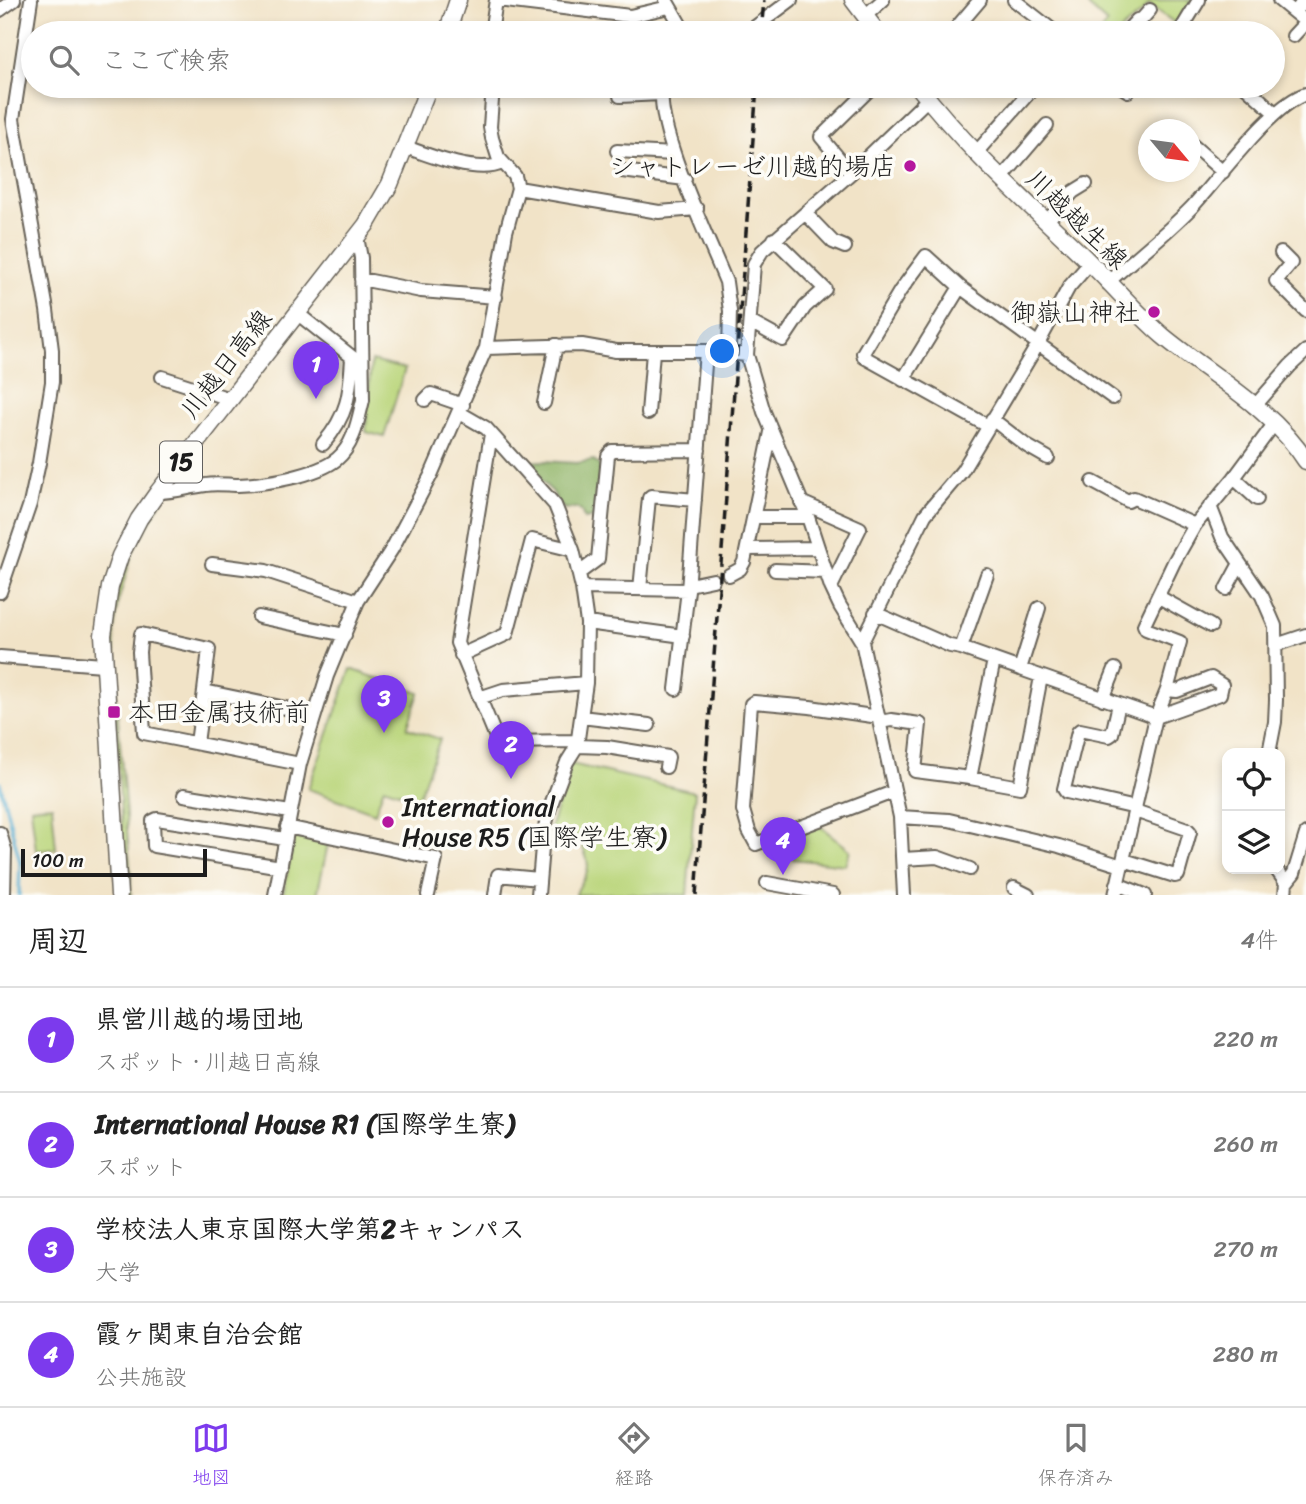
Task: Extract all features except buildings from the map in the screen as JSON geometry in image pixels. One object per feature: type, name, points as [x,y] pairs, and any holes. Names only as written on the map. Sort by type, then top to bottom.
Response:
[{"type":"main road","points":[[451,21],[458,0]]},
{"type":"main road","points":[[853,0],[869,21]]},
{"type":"main road","name":"川越日高線","points":[[118,895],[117,843],[103,665],[105,619],[114,572],[134,528],[158,492],[357,237],[390,184],[424,98]]},
{"type":"main road","name":"川越越生線","points":[[928,98],[975,154],[1163,336],[1274,424],[1306,461]]},
{"type":"street","points":[[0,10],[14,0]]},
{"type":"street","points":[[29,21],[32,0]]},
{"type":"street","points":[[493,21],[496,0],[630,16],[667,4],[678,21]]},
{"type":"street","points":[[763,21],[791,0]]},
{"type":"street","points":[[865,16],[883,0]]},
{"type":"street","points":[[963,21],[980,0]]},
{"type":"street","points":[[1014,0],[1041,21]]},
{"type":"street","points":[[1186,21],[1199,0]]},
{"type":"street","points":[[1279,0],[1306,22],[1293,36]]},
{"type":"street","points":[[1295,13],[1304,0]]},
{"type":"street","points":[[1136,21],[1142,19],[1150,10]]},
{"type":"street","points":[[0,592],[30,505],[52,382],[47,310],[13,118],[21,68]]},
{"type":"street","points":[[1108,283],[1190,209],[1275,113],[1293,98],[1306,94]]},
{"type":"street","points":[[275,895],[300,764],[327,676],[358,601],[392,549],[431,475],[486,348],[506,232],[518,188],[515,176],[502,163],[495,148],[490,127],[492,98]]},
{"type":"street","points":[[662,98],[663,114],[674,154],[726,282],[729,297],[729,352]]},
{"type":"street","points":[[851,173],[821,137],[861,98]]},
{"type":"street","points":[[904,895],[900,817],[862,642],[831,587],[808,517],[771,432],[747,355],[754,264],[762,251],[851,173],[918,98]]},
{"type":"street","points":[[975,154],[1024,98]]},
{"type":"street","points":[[1258,98],[1275,113]]},
{"type":"street","points":[[1001,179],[1048,125]]},
{"type":"street","points":[[406,147],[458,163],[496,166],[502,163]]},
{"type":"street","points":[[617,152],[674,154]]},
{"type":"street","points":[[1201,153],[1223,172]]},
{"type":"street","points":[[622,171],[685,179]]},
{"type":"street","points":[[1046,222],[1073,192],[1086,184]]},
{"type":"street","points":[[518,188],[659,212],[697,209]]},
{"type":"street","points":[[806,214],[833,242],[845,247]]},
{"type":"street","points":[[158,492],[267,481],[322,468],[337,459],[346,449],[363,400],[361,258],[357,237]]},
{"type":"street","points":[[750,322],[783,340],[805,307],[825,289],[774,239]]},
{"type":"street","points":[[1281,253],[1291,263],[1276,281],[1306,311]]},
{"type":"street","points":[[1048,458],[990,422],[903,380],[864,357],[863,353],[900,291],[926,256],[960,287],[1114,398]]},
{"type":"street","points":[[862,642],[925,515],[962,471],[1069,287],[1090,263]]},
{"type":"street","points":[[361,279],[421,291],[496,298]]},
{"type":"street","points":[[903,380],[960,287]]},
{"type":"street","points":[[298,313],[352,357],[348,405],[323,444]]},
{"type":"street","points":[[544,403],[556,345]]},
{"type":"street","points":[[486,348],[582,345],[616,351],[706,351],[747,355]]},
{"type":"street","points":[[676,689],[688,587],[706,351]]},
{"type":"street","points":[[1254,407],[1306,351]]},
{"type":"street","points":[[648,413],[653,352]]},
{"type":"street","points":[[162,377],[230,399]]},
{"type":"street","points":[[425,400],[431,394],[461,409],[486,428],[555,505],[579,573],[587,623],[586,683],[577,743],[550,807],[543,835],[538,895]]},
{"type":"street","points":[[1145,895],[1116,890],[1156,716],[1167,691],[1180,642],[1146,629],[1144,625],[1195,525],[1274,424]]},
{"type":"street","points":[[729,575],[740,569],[747,549],[771,432]]},
{"type":"street","points":[[491,434],[457,643],[498,742],[577,743],[607,747],[667,757],[666,767]]},
{"type":"street","points":[[579,573],[598,559],[608,456],[612,452],[699,450]]},
{"type":"street","points":[[1234,478],[1257,499]]},
{"type":"street","points":[[1093,482],[1128,501],[1134,498],[1195,525]]},
{"type":"street","points":[[640,589],[649,498],[695,500]]},
{"type":"street","points":[[801,502],[860,528],[831,587]]},
{"type":"street","points":[[1210,506],[1222,537],[1262,596],[1275,626],[1275,722],[1270,748]]},
{"type":"street","points":[[754,517],[808,517]]},
{"type":"street","points":[[461,655],[507,634],[532,540],[573,550]]},
{"type":"street","points":[[747,549],[817,548]]},
{"type":"street","points":[[212,564],[266,571],[358,601]]},
{"type":"street","points":[[1226,589],[1239,565]]},
{"type":"street","points":[[775,570],[826,572]]},
{"type":"street","points":[[961,648],[987,575]]},
{"type":"street","points":[[582,588],[688,587],[713,580]]},
{"type":"street","points":[[1158,597],[1211,626]]},
{"type":"street","points":[[1020,669],[1039,608]]},
{"type":"street","points":[[875,613],[950,646],[1156,716],[1220,694],[1222,685],[1211,678],[1177,691],[1167,691]]},
{"type":"street","points":[[259,617],[345,635]]},
{"type":"street","points":[[587,623],[683,636]]},
{"type":"street","points":[[197,743],[209,649],[141,634],[139,652],[144,733],[300,764]]},
{"type":"street","points":[[1276,645],[1306,635]]},
{"type":"street","points":[[0,657],[103,665]]},
{"type":"street","points":[[970,778],[994,660]]},
{"type":"street","points":[[1103,699],[1115,669]]},
{"type":"street","points":[[893,792],[756,844],[743,810],[751,704],[754,702],[810,707],[880,720],[920,724],[915,771],[1020,787],[1041,677]]},
{"type":"street","points":[[479,698],[503,690],[586,683]]},
{"type":"street","points":[[204,691],[314,713]]},
{"type":"street","points":[[900,817],[949,820],[1178,875],[1190,832],[1188,829],[1135,810],[1066,792],[1064,789],[1078,732],[1080,730],[1110,736],[1119,704]]},
{"type":"street","points":[[581,717],[649,725]]},
{"type":"street","points":[[184,795],[290,812]]},
{"type":"street","points":[[281,867],[154,846],[153,821],[157,819],[286,833],[436,859],[429,895]]},
{"type":"street","points":[[0,832],[5,850],[4,895]]},
{"type":"street","points":[[1301,895],[1286,889],[1306,834]]},
{"type":"street","points":[[903,859],[937,857],[970,869]]},
{"type":"street","points":[[495,895],[498,875],[539,879]]},
{"type":"street","points":[[767,883],[833,895]]},
{"type":"street","points":[[1014,888],[1028,895]]},
{"type":"green space","points":[[1091,0],[1192,0],[1178,21],[1172,21],[1149,4],[1132,21],[1105,21],[1088,6]]},
{"type":"green space","points":[[371,361],[405,369],[384,437],[366,432]]},
{"type":"green space","points":[[594,460],[600,466],[595,517],[584,519],[577,508],[565,509],[558,504],[553,492],[528,469],[528,462],[577,463]]},
{"type":"green space","points":[[161,501],[133,551],[118,602],[114,630],[116,694],[131,878],[131,895],[126,895],[110,633],[119,577],[153,508]]},
{"type":"green space","points":[[351,669],[419,693],[407,728],[440,739],[418,799],[384,787],[375,813],[308,789]]},
{"type":"green space","points":[[571,764],[695,792],[687,895],[576,895],[588,870],[586,855],[578,836],[549,832]]},
{"type":"green space","points":[[52,805],[56,849],[36,851],[31,807]]},
{"type":"green space","points":[[820,826],[850,850],[845,865],[793,859],[785,840]]},
{"type":"green space","points":[[294,837],[328,844],[317,895],[283,895]]},
{"type":"waterway","points":[[0,783],[20,862],[19,895]]},
{"type":"railway","points":[[762,21],[764,0]]},
{"type":"railway","points":[[696,895],[756,98]]},
{"type":"place","name":"シャトレーゼ川越的場店","points":[[910,166]]},
{"type":"place","name":"御嶽山神社","points":[[1154,312]]},
{"type":"place","name":"県営川越的場団地","points":[[316,399]]},
{"type":"place","name":"本田金属技術前","points":[[114,712]]},
{"type":"place","name":"学校法人東京国際大学第2キャンパス","points":[[384,733]]},
{"type":"place","name":"International House R1 (国際学生寮)","points":[[511,779]]},
{"type":"place","name":"International House R5 (国際学生寮)","points":[[388,822]]},
{"type":"place","name":"霞ヶ関東自治会館","points":[[783,875]]}]
